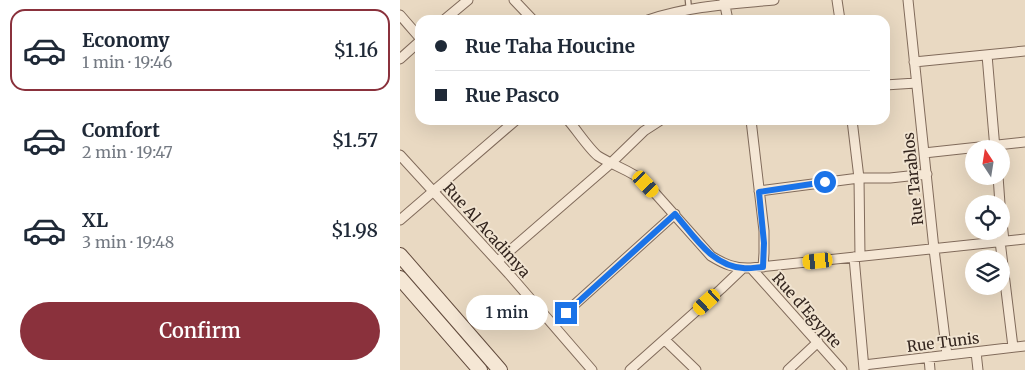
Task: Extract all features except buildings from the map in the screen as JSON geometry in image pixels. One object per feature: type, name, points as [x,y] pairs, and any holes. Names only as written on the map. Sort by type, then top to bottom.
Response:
[{"type":"main road","points":[[400,255],[500,370]]},
{"type":"main road","points":[[400,278],[480,370]]},
{"type":"street","points":[[450,15],[468,0]]},
{"type":"street","points":[[514,0],[528,15]]},
{"type":"street","points":[[671,15],[688,5],[774,0]]},
{"type":"street","points":[[837,0],[839,15]]},
{"type":"street","name":"Rue Tarablos","points":[[908,0],[947,355]]},
{"type":"street","points":[[725,2],[727,15]]},
{"type":"street","points":[[400,15],[415,33]]},
{"type":"street","points":[[400,60],[415,44]]},
{"type":"street","points":[[914,62],[1025,51]]},
{"type":"street","points":[[987,55],[994,140]]},
{"type":"street","points":[[890,86],[916,83]]},
{"type":"street","points":[[400,220],[510,125]]},
{"type":"street","points":[[572,125],[596,154],[611,164],[638,176],[675,214],[711,256],[723,264],[747,268],[763,267],[1025,239]]},
{"type":"street","points":[[498,261],[611,164],[644,131],[653,125]]},
{"type":"street","points":[[752,125],[764,237],[763,267]]},
{"type":"street","points":[[853,125],[858,178],[857,256],[864,367]]},
{"type":"street","points":[[1010,144],[1025,142]]},
{"type":"street","points":[[924,153],[965,150]]},
{"type":"street","name":"Rue Al Acadimya","points":[[400,155],[498,261],[592,370]]},
{"type":"street","points":[[759,192],[858,178],[890,178],[927,174]]},
{"type":"street","points":[[553,324],[675,214]]},
{"type":"street","points":[[1002,241],[1014,347]]},
{"type":"street","points":[[630,370],[747,268]]},
{"type":"street","name":"Rue d'Egypte","points":[[747,268],[818,342],[842,370]]},
{"type":"street","points":[[665,340],[696,370]]},
{"type":"street","points":[[788,370],[818,342]]},
{"type":"street","name":"Rue Tunis","points":[[864,367],[1025,346]]},
{"type":"street","points":[[976,352],[978,370]]},
{"type":"street","points":[[929,358],[930,370]]},
{"type":"route","points":[[566,313],[675,214],[711,256],[723,264],[743,268],[763,267],[764,231],[759,192],[825,182]]}]
